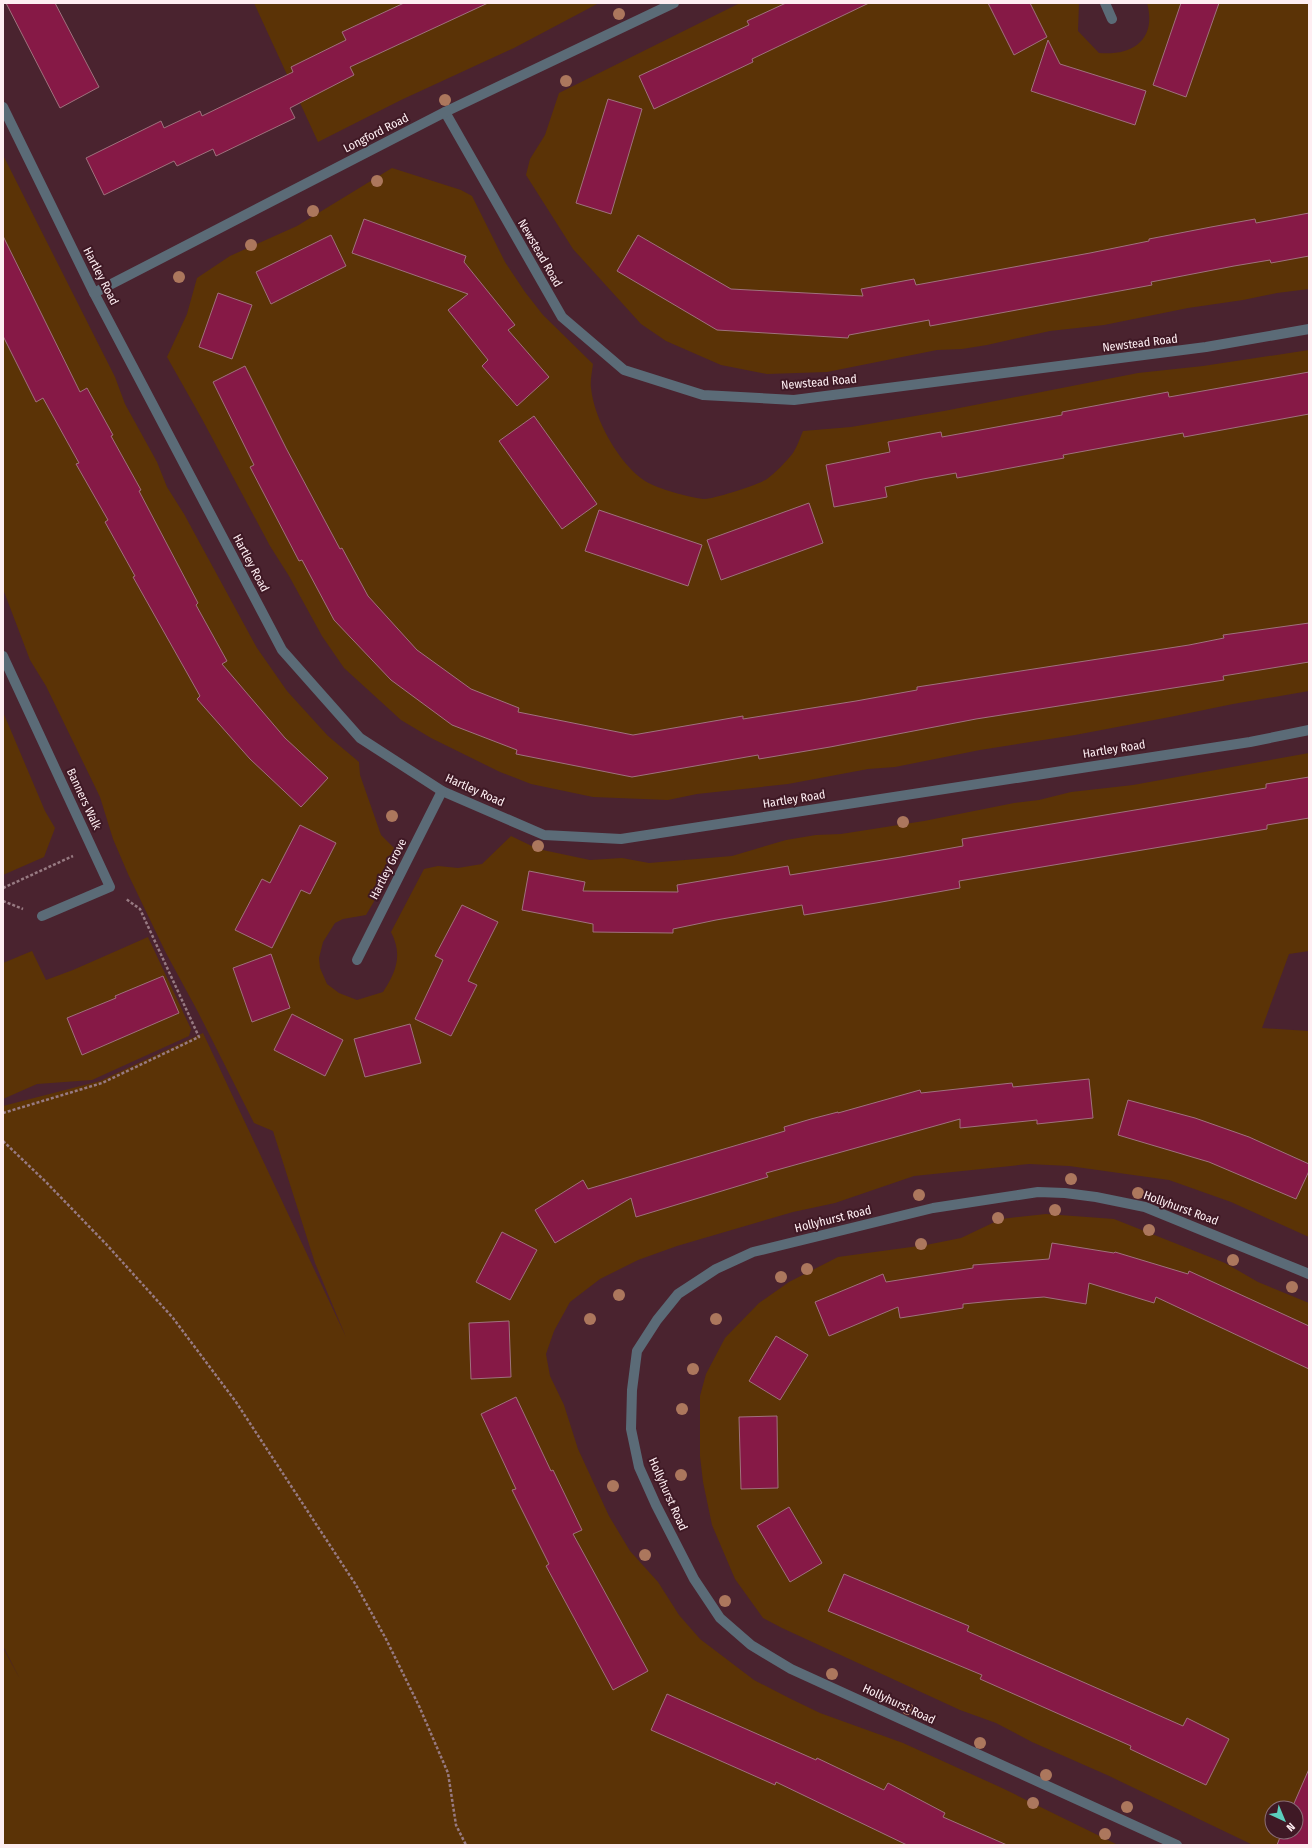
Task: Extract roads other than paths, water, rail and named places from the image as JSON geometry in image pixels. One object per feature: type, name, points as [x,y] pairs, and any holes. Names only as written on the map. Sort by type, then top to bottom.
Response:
[{"type":"street","name":"Longford Road","points":[[94,292],[445,112],[674,3]]},
{"type":"street","points":[[1104,3],[1112,19]]},
{"type":"street","name":"Hartley Road","points":[[3,106],[94,292],[282,650],[360,738],[442,791],[544,834],[621,839],[1250,742],[1309,730]]},
{"type":"street","name":"Newstead Road","points":[[445,112],[562,317],[624,370],[703,395],[794,400],[1206,347],[1309,329]]},
{"type":"street","name":"Banners Walk","points":[[3,656],[110,887],[42,916]]},
{"type":"street","name":"Hartley Grove","points":[[357,960],[442,791]]},
{"type":"street","name":"Hollyhurst Road","points":[[1177,1845],[791,1669],[751,1645],[720,1618],[694,1579],[656,1505],[639,1467],[631,1429],[632,1390],[637,1351],[656,1320],[678,1294],[716,1269],[753,1252],[933,1208],[1038,1192],[1065,1193],[1096,1197],[1145,1207],[1309,1274]]}]
